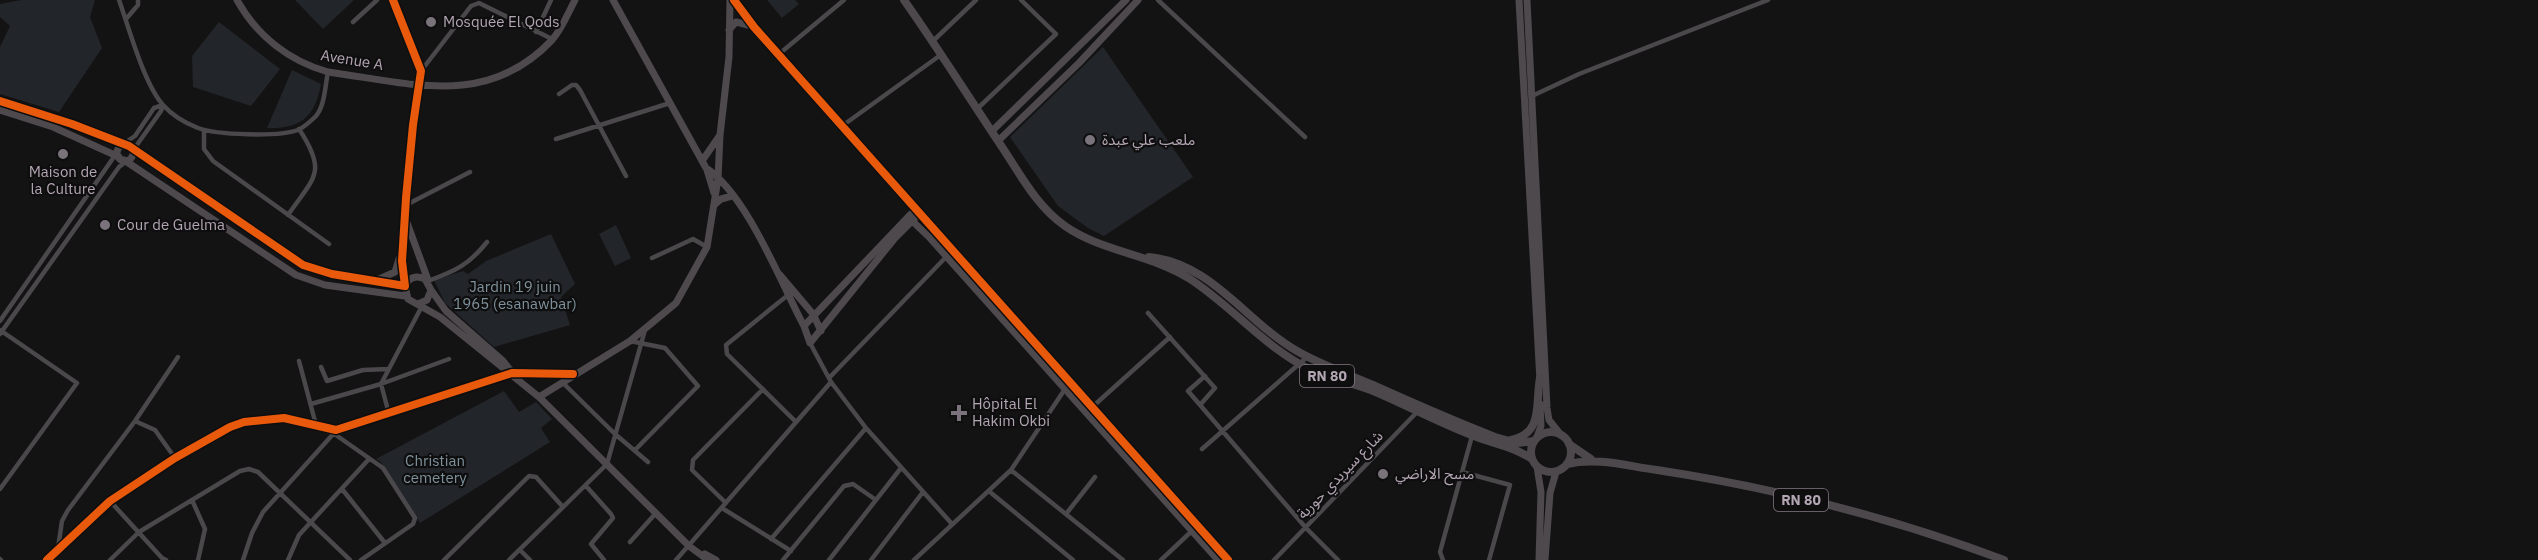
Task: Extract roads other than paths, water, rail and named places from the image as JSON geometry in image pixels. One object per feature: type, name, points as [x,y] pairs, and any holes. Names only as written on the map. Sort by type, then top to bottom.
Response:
[{"type":"main road","name":"RN 80","points":[[904,0],[1035,195],[1064,225],[1098,243],[1142,256],[1191,280],[1268,343],[1301,364],[1355,387],[1379,393],[1507,441],[1517,443],[1535,439]]},
{"type":"main road","name":"RN 80","points":[[1142,256],[1161,258],[1205,278],[1273,335],[1307,357],[1472,436],[1516,450],[1532,459]]},
{"type":"main road","points":[[1507,441],[1521,438],[1534,426],[1540,378]]},
{"type":"main road","points":[[1549,432],[1561,435],[1569,444],[1570,458],[1567,464],[1556,472],[1537,467],[1532,459],[1531,447],[1535,439],[1549,432]]},
{"type":"main road","name":"RN 80","points":[[1569,444],[1593,460]]},
{"type":"main road","name":"RN 80","points":[[1567,464],[1593,460],[1690,475],[1766,491],[1889,521],[1954,541],[2004,560]]},
{"type":"street","points":[[119,0],[153,90],[163,105],[172,113],[204,130],[269,134],[299,129],[317,115],[322,105],[328,72]]},
{"type":"street","points":[[126,19],[138,5],[138,0]]},
{"type":"street","name":"Avenue A","points":[[237,0],[250,20],[276,46],[292,58],[328,72],[418,84],[448,87],[479,84],[520,65],[552,39]]},
{"type":"street","points":[[353,22],[377,0]]},
{"type":"street","points":[[393,0],[421,71]]},
{"type":"street","points":[[536,32],[551,0]]},
{"type":"street","points":[[405,296],[402,261],[405,217],[421,71],[471,6],[479,3],[552,39],[575,0]]},
{"type":"street","points":[[613,0],[707,170],[713,186],[714,205]]},
{"type":"street","points":[[732,0],[1089,410],[1228,560]]},
{"type":"street","points":[[539,397],[630,341],[676,303],[707,247],[718,179],[732,0]]},
{"type":"street","points":[[779,54],[844,0]]},
{"type":"street","points":[[933,41],[976,0]]},
{"type":"street","points":[[977,109],[1056,34],[1021,0]]},
{"type":"street","points":[[992,131],[1126,0]]},
{"type":"street","points":[[998,141],[1079,63],[1138,0]]},
{"type":"street","points":[[1158,0],[1305,137]]},
{"type":"street","points":[[1519,0],[1540,378],[1541,420],[1535,439]]},
{"type":"street","points":[[1527,0],[1547,408],[1552,425],[1561,435]]},
{"type":"street","points":[[1532,96],[1590,70],[1768,0]]},
{"type":"street","points":[[729,30],[736,22],[754,27]]},
{"type":"street","points":[[842,127],[942,54]]},
{"type":"street","points":[[559,94],[572,85],[576,85],[626,176]]},
{"type":"street","points":[[0,489],[77,383],[1,332],[119,167],[135,136],[154,108],[153,90]]},
{"type":"street","points":[[0,101],[72,124],[125,153],[295,261],[320,271],[405,286]]},
{"type":"street","points":[[556,139],[670,103]]},
{"type":"street","points":[[154,108],[163,105]]},
{"type":"street","points":[[0,321],[163,105]]},
{"type":"street","points":[[0,110],[125,153],[296,275],[325,285],[405,296],[440,316],[499,366],[512,373]]},
{"type":"street","points":[[159,113],[172,113]]},
{"type":"street","points":[[288,215],[316,175],[317,165],[299,129]]},
{"type":"street","points":[[204,130],[204,149],[213,162],[329,244]]},
{"type":"street","points":[[702,161],[720,135]]},
{"type":"street","points":[[695,146],[720,157]]},
{"type":"street","points":[[707,170],[718,179],[750,218],[830,380],[866,428],[952,524]]},
{"type":"street","points":[[406,205],[470,172]]},
{"type":"street","points":[[714,205],[721,199],[732,196]]},
{"type":"street","points":[[804,326],[813,314],[917,212]]},
{"type":"street","points":[[405,217],[431,290],[446,311],[503,361],[512,373],[689,546],[708,560]]},
{"type":"street","points":[[910,219],[1065,389],[1089,410]]},
{"type":"street","points":[[810,343],[910,219]]},
{"type":"street","points":[[652,258],[693,239],[707,247]]},
{"type":"street","points":[[373,281],[395,272],[404,242]]},
{"type":"street","points":[[405,286],[416,276],[428,281],[470,262],[487,242]]},
{"type":"street","points":[[676,560],[830,380],[946,257]]},
{"type":"street","points":[[773,266],[813,314],[821,332]]},
{"type":"street","points":[[389,414],[381,384],[420,305],[427,300],[431,290]]},
{"type":"street","points":[[788,295],[726,345],[726,354],[796,422]]},
{"type":"street","points":[[1148,313],[1215,388],[1200,405]]},
{"type":"street","points":[[509,560],[607,465],[645,330]]},
{"type":"street","points":[[1089,410],[1170,337]]},
{"type":"street","points":[[630,341],[665,348],[698,386],[635,450]]},
{"type":"street","points":[[58,549],[62,520],[68,510],[135,421],[178,357]]},
{"type":"street","points":[[1202,449],[1307,357]]},
{"type":"street","points":[[311,404],[381,384],[449,359]]},
{"type":"street","points":[[299,361],[316,425]]},
{"type":"street","points":[[321,367],[327,381],[363,370],[390,369]]},
{"type":"street","points":[[243,560],[258,519],[335,431],[512,373],[573,374]]},
{"type":"street","points":[[1205,376],[1188,390],[1305,528],[1338,560]]},
{"type":"street","points":[[562,382],[615,434],[648,462]]},
{"type":"street","points":[[726,503],[692,470],[693,460],[763,389]]},
{"type":"street","points":[[914,560],[990,492],[1011,470],[1065,389]]},
{"type":"street","name":"شارع سيريدي حورية","points":[[1274,560],[1419,409]]},
{"type":"street","points":[[47,560],[110,501],[176,458],[230,427],[244,422],[284,418],[335,431],[369,459],[376,462],[383,468],[415,518],[414,523],[361,560]]},
{"type":"street","points":[[135,421],[155,430],[176,458]]},
{"type":"street","points":[[771,539],[866,428]]},
{"type":"street","points":[[1443,560],[1440,552],[1472,436]]},
{"type":"street","points":[[288,560],[297,538],[369,459]]},
{"type":"street","points":[[1537,467],[1541,492],[1539,560]]},
{"type":"street","points":[[830,560],[901,468]]},
{"type":"street","points":[[110,560],[139,532],[240,471],[249,469],[258,472],[350,560]]},
{"type":"street","points":[[1011,470],[1122,560]]},
{"type":"street","points":[[1462,472],[1510,485],[1489,560]]},
{"type":"street","points":[[1545,560],[1550,493],[1556,472]]},
{"type":"street","points":[[444,560],[529,476],[536,477],[563,507]]},
{"type":"street","points":[[1066,514],[1095,477]]},
{"type":"street","points":[[783,560],[848,483],[876,500]]},
{"type":"street","points":[[586,486],[613,518],[591,544],[603,560]]},
{"type":"street","points":[[342,489],[385,543]]},
{"type":"street","points":[[871,560],[923,492]]},
{"type":"street","points":[[990,492],[1073,560]]},
{"type":"street","points":[[192,500],[205,529],[198,560]]},
{"type":"street","points":[[110,501],[163,559]]},
{"type":"street","points":[[722,508],[790,551]]},
{"type":"street","points":[[630,542],[656,513]]},
{"type":"street","points":[[1161,560],[1196,528]]},
{"type":"street","points":[[1196,528],[1218,560]]},
{"type":"street","points":[[689,546],[716,560]]},
{"type":"street","points":[[520,550],[530,560]]},
{"type":"street","points":[[921,554],[927,560]]},
{"type":"place","name":"Mosquée El Qods","points":[[431,22]]},
{"type":"place","name":"ملعب علي عبدة","points":[[1090,140]]},
{"type":"place","name":"Maison de la Culture","points":[[63,154]]},
{"type":"place","name":"Cour de Guelma","points":[[105,225]]},
{"type":"place","name":"Hôpital El Hakim Okbi","points":[[959,413]]},
{"type":"place","name":"مسح الاراضي","points":[[1383,474]]},
{"type":"park label","name":"Jardin 19 juin 1965 (esanawbar)","points":[[515,296]]},
{"type":"park label","name":"Christian cemetery","points":[[435,470]]}]
